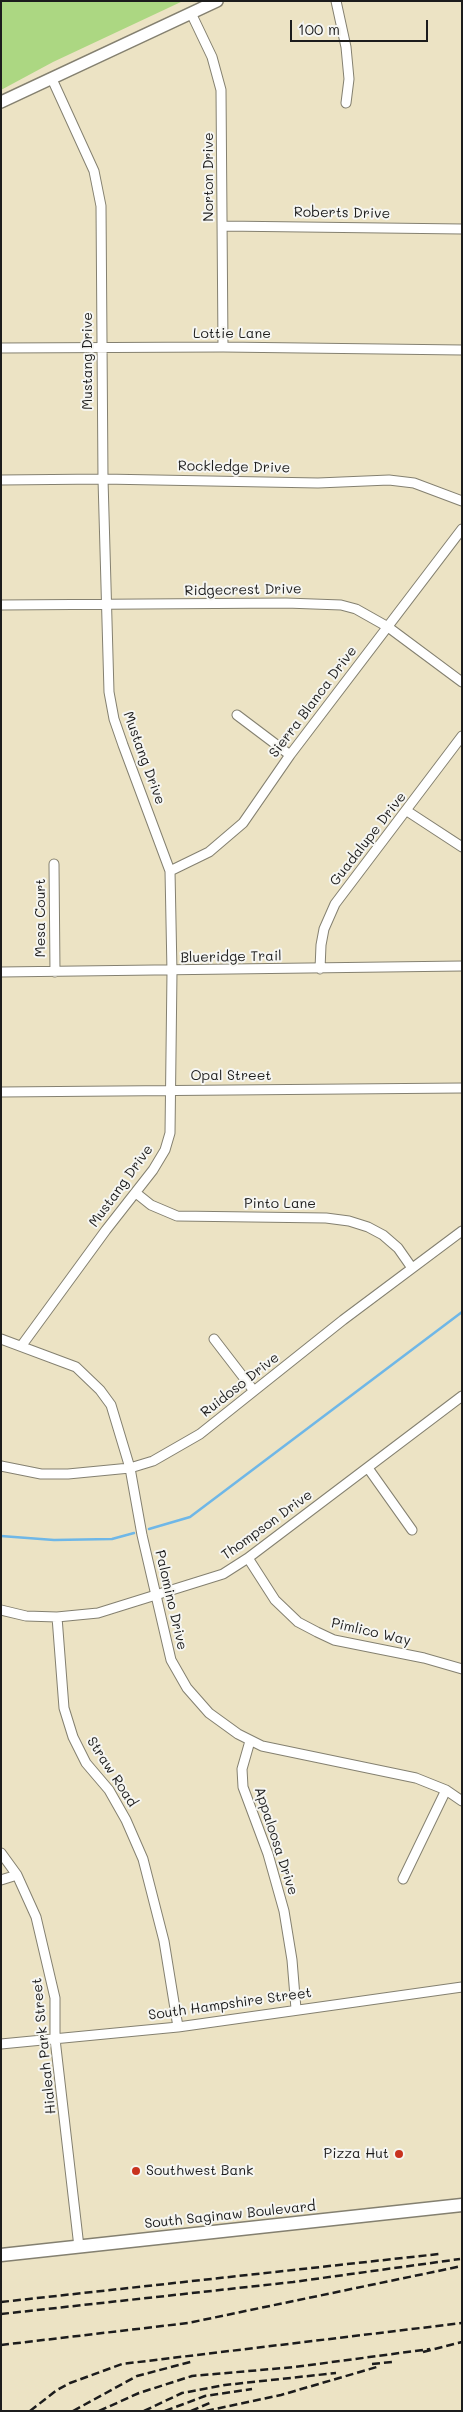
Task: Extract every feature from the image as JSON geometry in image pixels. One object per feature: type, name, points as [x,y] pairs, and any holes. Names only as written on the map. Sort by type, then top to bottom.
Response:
[{"type":"main road","name":"South Saginaw Boulevard","points":[[1,2255],[462,2205]]},
{"type":"street","points":[[1,102],[217,1]]},
{"type":"street","points":[[336,1],[346,47],[349,79],[346,103]]},
{"type":"street","name":"Norton Drive","points":[[191,13],[212,57],[221,90],[223,347]]},
{"type":"street","name":"Mustang Drive","points":[[22,1345],[106,1230],[136,1193],[165,1150],[170,1133],[172,972],[170,871],[114,719],[109,692],[102,479],[101,206],[99,188],[88,155],[52,79]]},
{"type":"street","name":"Roberts Drive","points":[[223,226],[462,229]]},
{"type":"street","name":"Lottie Lane","points":[[1,348],[223,347],[462,350]]},
{"type":"street","name":"Rockledge Drive","points":[[1,480],[102,479],[318,483],[389,480],[414,483],[462,502]]},
{"type":"street","name":"Sierra Blanca Drive","points":[[170,871],[209,852],[243,823],[290,755],[462,529]]},
{"type":"street","name":"Ridgecrest Drive","points":[[1,605],[106,606],[323,603],[356,609],[388,627],[462,682]]},
{"type":"street","points":[[236,715],[290,755]]},
{"type":"street","name":"Guadalupe Drive","points":[[320,969],[324,929],[335,904],[462,736]]},
{"type":"street","points":[[407,811],[462,847]]},
{"type":"street","name":"Mesa Court","points":[[54,864],[55,972]]},
{"type":"street","name":"Blueridge Trail","points":[[1,972],[172,972],[462,966]]},
{"type":"street","name":"Opal Street","points":[[1,1092],[462,1088]]},
{"type":"street","name":"Pinto Lane","points":[[136,1193],[151,1205],[177,1216],[326,1218],[368,1226],[383,1235],[398,1248],[412,1268]]},
{"type":"street","name":"Ruidoso Drive","points":[[1,1466],[41,1474],[68,1474],[130,1468],[153,1460],[200,1434],[462,1231]]},
{"type":"street","name":"Palomino Drive","points":[[1,1339],[22,1345],[76,1367],[100,1390],[111,1405],[118,1421],[130,1468],[155,1596],[171,1660],[187,1688],[210,1713],[250,1741],[273,1750],[416,1778],[446,1790],[462,1801]]},
{"type":"street","points":[[214,1339],[254,1391]]},
{"type":"street","name":"Thompson Drive","points":[[1,1610],[26,1616],[57,1617],[98,1613],[223,1574],[248,1558],[462,1396]]},
{"type":"street","points":[[368,1468],[412,1530]]},
{"type":"street","name":"Pimlico Way","points":[[248,1558],[275,1600],[298,1622],[317,1632],[334,1640],[424,1658],[462,1668]]},
{"type":"street","name":"Straw Road","points":[[57,1617],[64,1708],[73,1737],[86,1762],[109,1790],[126,1820],[143,1859],[164,1941],[178,2027]]},
{"type":"street","name":"Appaloosa Drive","points":[[250,1741],[242,1769],[243,1787],[268,1854],[282,1902],[288,1934],[296,2009]]},
{"type":"street","points":[[403,1879],[446,1790]]},
{"type":"street","name":"Hialeah Park Street","points":[[1,1853],[17,1875],[36,1917],[47,1957],[55,1998],[55,2039],[79,2247]]},
{"type":"street","points":[[1,1880],[17,1875]]},
{"type":"street","name":"South Hampshire Street","points":[[1,2044],[178,2027],[462,1987]]},
{"type":"green space","points":[[1,1],[183,1],[53,62],[1,90]]},
{"type":"waterway","points":[[149,1529],[190,1517],[462,1312]]},
{"type":"waterway","points":[[1,1536],[54,1540],[112,1539],[134,1533]]},
{"type":"railway","points":[[1,2302],[439,2254]]},
{"type":"railway","points":[[1,2314],[293,2282],[460,2259]]},
{"type":"railway","points":[[1,2345],[188,2323],[462,2266]]},
{"type":"railway","points":[[30,2411],[57,2390],[70,2383],[122,2364],[462,2323]]},
{"type":"railway","points":[[423,2352],[462,2342]]},
{"type":"railway","points":[[99,2411],[139,2393],[192,2376],[295,2367],[430,2349]]},
{"type":"railway","points":[[73,2411],[137,2376],[194,2361]]},
{"type":"railway","points":[[372,2364],[392,2362]]},
{"type":"railway","points":[[206,2411],[281,2395],[380,2366]]},
{"type":"railway","points":[[144,2411],[182,2393],[225,2385],[336,2373]]},
{"type":"railway","points":[[165,2411],[205,2396],[252,2389]]},
{"type":"railway","points":[[191,2411],[212,2402]]},
{"type":"place","name":"Pizza Hut","points":[[399,2154]]},
{"type":"place","name":"Southwest Bank","points":[[136,2171]]}]
